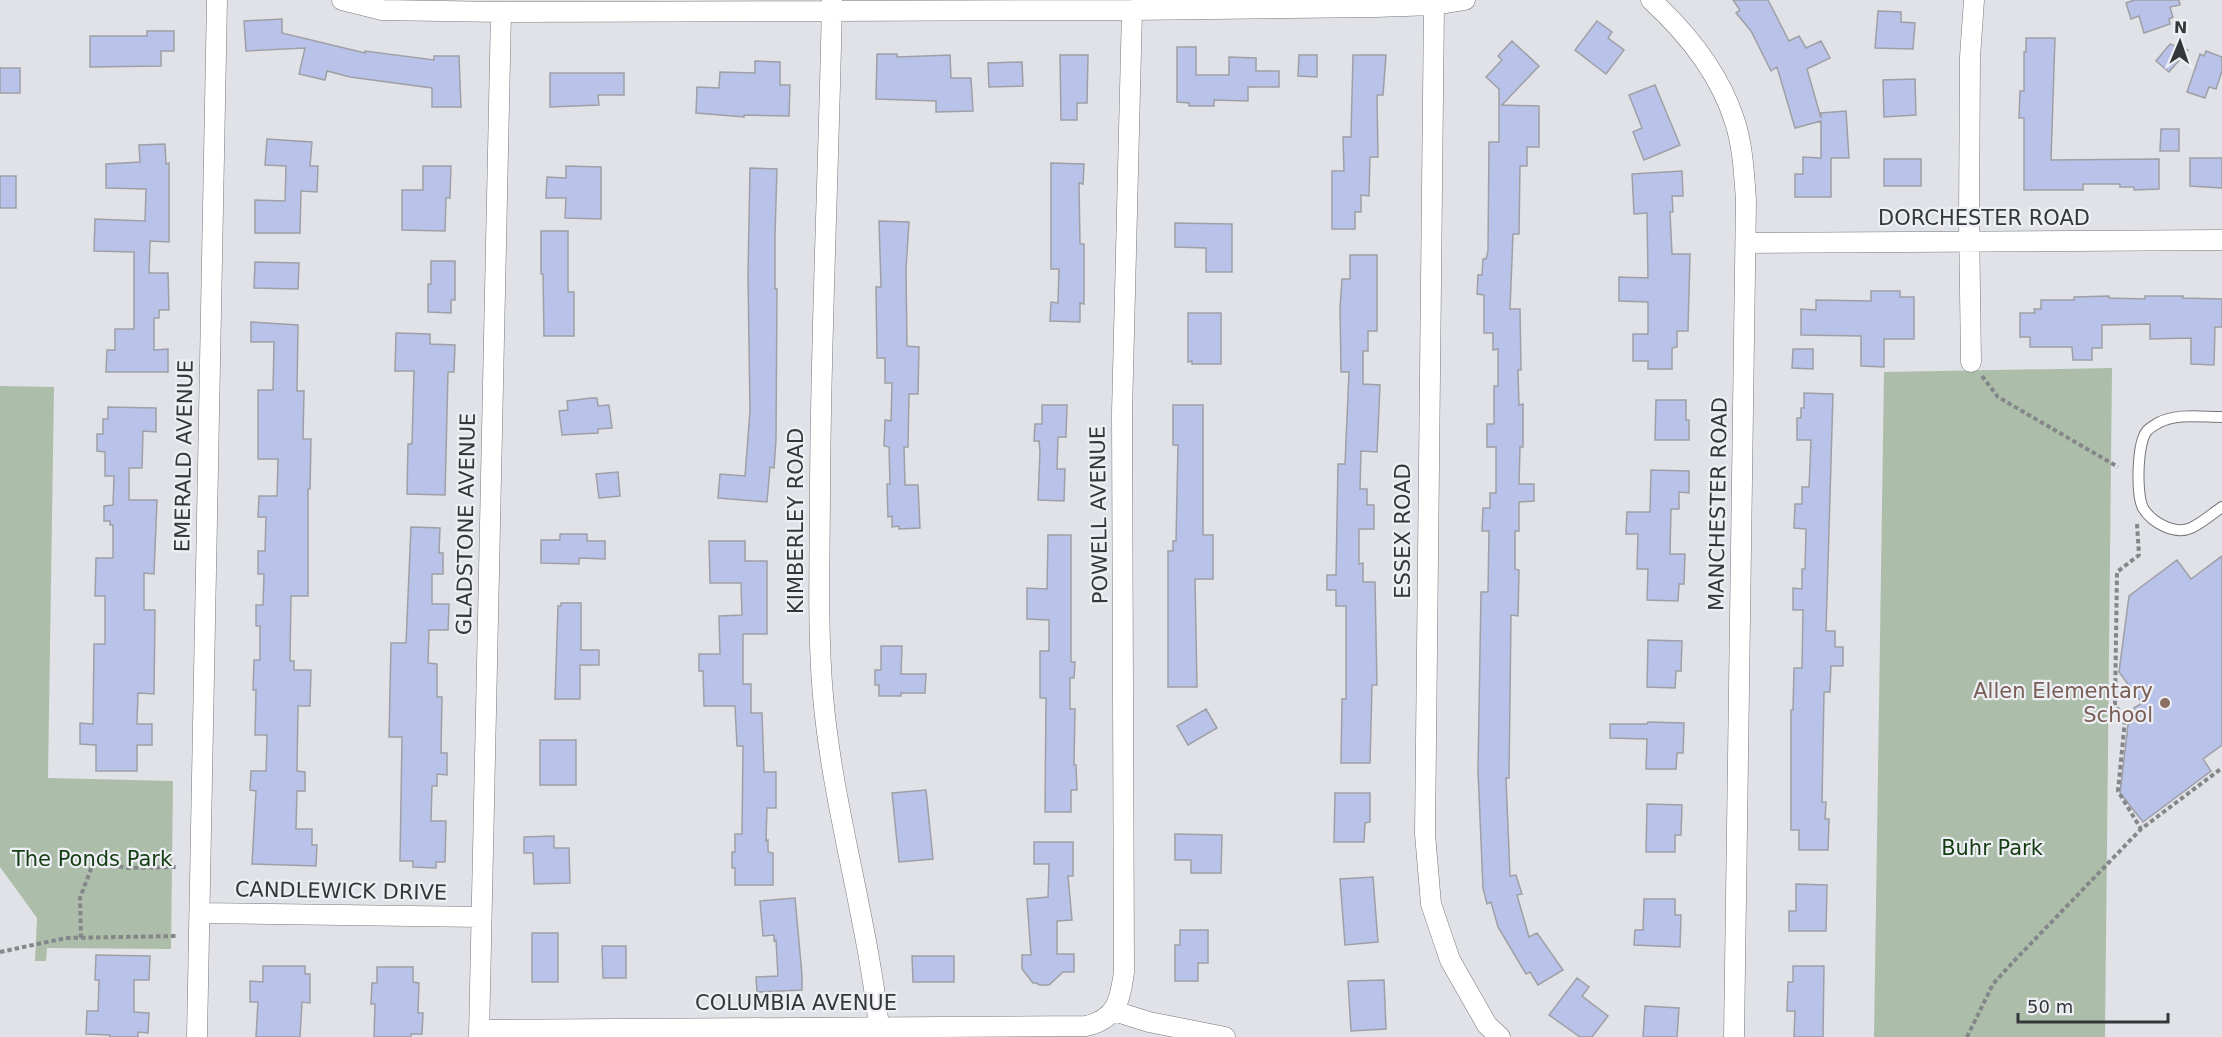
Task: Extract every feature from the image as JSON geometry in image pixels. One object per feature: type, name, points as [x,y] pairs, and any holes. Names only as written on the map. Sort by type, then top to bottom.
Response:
[{"type":"street","name":"EMERALD AVENUE","points":[[198,1037],[217,0]]},
{"type":"street","points":[[342,0],[382,10],[501,12],[831,5],[1023,5],[1132,10],[1434,5],[1465,0]]},
{"type":"street","name":"MANCHESTER ROAD","points":[[1651,0],[1672,19],[1698,51],[1721,88],[1735,122],[1742,158],[1746,200],[1734,1037]]},
{"type":"street","points":[[1971,362],[1970,57],[1974,0]]},
{"type":"street","name":"KIMBERLEY ROAD","points":[[831,5],[821,418],[820,644],[823,695],[832,769],[864,924],[880,1032]]},
{"type":"street","name":"ESSEX ROAD","points":[[1434,5],[1425,834],[1431,904],[1450,960],[1488,1033]]},
{"type":"street","name":"POWELL AVENUE","points":[[1112,1014],[1122,990],[1125,972],[1122,413],[1132,10]]},
{"type":"street","name":"GLADSTONE AVENUE","points":[[479,1034],[501,12]]},
{"type":"street","name":"DORCHESTER ROAD","points":[[1746,243],[2222,240]]},
{"type":"street","name":"CANDLEWICK DRIVE","points":[[200,913],[481,917]]},
{"type":"street","points":[[1112,1014],[1225,1037]]},
{"type":"street","name":"COLUMBIA AVENUE","points":[[479,1034],[880,1032],[1086,1026],[1100,1023],[1112,1014]]},
{"type":"lane","points":[[2222,417],[2176,417],[2159,422],[2146,432],[2140,448],[2139,479],[2143,508],[2153,519],[2168,529],[2189,529],[2222,507]]},
{"type":"path","points":[[1971,362],[1998,397],[2118,467]]},
{"type":"path","points":[[2137,523],[2139,555],[2117,572],[2115,705],[2125,720],[2118,791],[2141,829]]},
{"type":"path","points":[[1967,1037],[1993,984],[2141,829],[2222,768]]},
{"type":"path","points":[[81,938],[80,898],[94,861],[127,868],[177,867]]},
{"type":"path","points":[[0,952],[66,938],[176,936]]},
{"type":"green space","name":"Buhr Park","points":[[2112,368],[2105,1037],[1874,1037],[1884,372]]},
{"type":"green space","name":"The Ponds Park","points":[[0,386],[54,387],[48,778],[173,781],[171,949],[47,948],[46,961],[35,961],[37,918],[0,867]]},
{"type":"building","points":[[1733,0],[1768,0],[1789,41],[1799,36],[1806,48],[1821,41],[1830,58],[1807,69],[1821,118],[1821,113],[1846,111],[1849,158],[1831,158],[1831,197],[1795,197],[1795,174],[1803,174],[1803,157],[1821,158],[1821,121],[1795,128],[1777,67],[1771,71],[1751,31],[1736,13],[1740,10]]},
{"type":"building","points":[[2134,0],[2179,0],[2180,5],[2170,7],[2173,17],[2169,19],[2170,24],[2144,33],[2139,16],[2131,19],[2126,3]]},
{"type":"building","points":[[1878,11],[1901,12],[1901,22],[1915,23],[1913,49],[1875,48]]},
{"type":"building","points":[[282,19],[282,33],[365,53],[365,51],[434,60],[434,56],[459,56],[461,107],[432,107],[432,88],[350,77],[327,71],[325,80],[299,74],[305,48],[246,51],[244,21]]},
{"type":"building","points":[[1597,21],[1612,32],[1608,38],[1624,50],[1606,74],[1575,50]]},
{"type":"building","points":[[147,31],[174,31],[174,51],[161,51],[161,66],[90,67],[90,36],[147,36]]},
{"type":"building","points":[[2026,38],[2055,38],[2051,160],[2159,159],[2159,189],[2134,190],[2134,187],[2120,187],[2120,184],[2083,184],[2083,190],[2024,190],[2024,118],[2019,118],[2020,91],[2024,91]]},
{"type":"building","points":[[1512,41],[1539,66],[1502,105],[1539,106],[1539,147],[1527,147],[1527,166],[1520,166],[1519,234],[1513,234],[1510,309],[1520,309],[1519,405],[1523,404],[1523,447],[1520,447],[1519,484],[1534,484],[1534,501],[1519,502],[1519,531],[1515,531],[1515,569],[1519,570],[1518,616],[1511,615],[1509,778],[1506,778],[1510,876],[1516,875],[1522,894],[1517,895],[1529,937],[1537,933],[1563,970],[1538,985],[1530,972],[1526,974],[1498,927],[1491,902],[1487,904],[1483,888],[1478,771],[1481,592],[1488,592],[1489,531],[1482,531],[1483,508],[1490,508],[1490,493],[1496,493],[1496,447],[1487,447],[1487,424],[1494,424],[1494,386],[1498,386],[1498,349],[1493,350],[1493,333],[1484,333],[1484,295],[1477,294],[1478,275],[1482,275],[1483,259],[1486,259],[1488,251],[1489,142],[1499,142],[1499,89],[1486,77],[1502,60],[1498,56]]},
{"type":"building","points":[[2170,44],[2188,50],[2169,72],[2156,61]]},
{"type":"building","points":[[1177,47],[1196,47],[1196,75],[1229,75],[1229,57],[1256,58],[1256,71],[1279,71],[1279,87],[1248,87],[1248,101],[1214,100],[1214,106],[1189,106],[1189,103],[1177,102]]},
{"type":"building","points":[[2206,51],[2222,57],[2222,71],[2216,89],[2209,87],[2205,98],[2187,92],[2200,54],[2204,56]]},
{"type":"building","points":[[877,54],[897,54],[897,57],[950,55],[951,78],[971,78],[973,111],[936,112],[936,101],[876,99]]},
{"type":"building","points":[[1060,55],[1088,55],[1087,103],[1077,103],[1077,120],[1061,120]]},
{"type":"building","points":[[1299,55],[1317,55],[1317,77],[1298,76]]},
{"type":"building","points":[[1353,55],[1386,55],[1383,95],[1377,95],[1378,157],[1370,157],[1369,196],[1361,195],[1361,212],[1355,212],[1355,229],[1332,229],[1332,171],[1344,171],[1343,137],[1351,137]]},
{"type":"building","points":[[755,61],[780,62],[780,85],[790,85],[789,116],[744,115],[744,117],[696,113],[697,87],[719,88],[720,72],[755,73]]},
{"type":"building","points":[[1022,62],[1023,86],[989,87],[988,63]]},
{"type":"building","points":[[0,68],[20,68],[20,93],[0,93]]},
{"type":"building","points":[[550,73],[624,73],[624,95],[598,95],[599,105],[550,107]]},
{"type":"building","points":[[1915,79],[1916,115],[1884,117],[1883,80]]},
{"type":"building","points":[[1655,85],[1680,145],[1644,160],[1633,132],[1642,128],[1629,95]]},
{"type":"building","points":[[2161,129],[2179,129],[2179,151],[2160,151]]},
{"type":"building","points":[[267,139],[312,142],[310,166],[318,166],[317,192],[301,191],[300,233],[255,233],[255,200],[285,201],[286,166],[265,165]]},
{"type":"building","points":[[165,144],[166,164],[169,163],[169,242],[150,241],[149,273],[168,273],[169,310],[159,310],[159,318],[154,318],[154,350],[168,349],[168,372],[106,372],[107,350],[115,350],[115,329],[134,329],[134,252],[94,251],[95,219],[145,221],[146,189],[106,188],[106,164],[140,162],[139,145]]},
{"type":"building","points":[[2190,158],[2222,158],[2222,188],[2190,186]]},
{"type":"building","points":[[1884,159],[1921,159],[1921,186],[1884,186]]},
{"type":"building","points":[[1051,163],[1084,164],[1083,184],[1079,183],[1080,244],[1084,244],[1084,304],[1080,303],[1080,322],[1050,321],[1051,302],[1058,303],[1059,269],[1051,269]]},
{"type":"building","points":[[423,166],[451,166],[450,198],[446,198],[445,231],[402,230],[402,190],[423,190]]},
{"type":"building","points":[[566,166],[601,167],[601,219],[565,218],[566,198],[546,198],[547,177],[566,178]]},
{"type":"building","points":[[750,168],[777,169],[776,440],[774,468],[770,467],[767,502],[718,498],[720,474],[745,476],[750,411],[748,276]]},
{"type":"building","points":[[1682,171],[1683,196],[1672,196],[1673,212],[1670,212],[1672,254],[1690,254],[1688,331],[1677,331],[1677,347],[1672,348],[1672,369],[1648,369],[1648,361],[1633,361],[1633,334],[1648,334],[1648,302],[1619,301],[1619,277],[1648,278],[1647,213],[1634,214],[1632,174]]},
{"type":"building","points":[[0,176],[16,176],[16,208],[0,208]]},
{"type":"building","points":[[879,221],[909,222],[906,269],[907,346],[919,347],[918,394],[909,394],[908,447],[904,447],[905,485],[918,485],[920,528],[892,527],[892,516],[888,517],[889,447],[884,446],[885,420],[891,421],[892,383],[885,383],[885,358],[877,358],[876,287],[881,287]]},
{"type":"building","points":[[1175,223],[1232,224],[1232,272],[1206,272],[1206,248],[1175,247]]},
{"type":"building","points":[[541,231],[568,231],[568,292],[574,292],[574,336],[544,336]]},
{"type":"building","points":[[1350,255],[1377,255],[1377,331],[1368,331],[1368,351],[1363,351],[1363,384],[1380,385],[1377,452],[1361,451],[1360,489],[1367,489],[1367,505],[1374,505],[1374,529],[1359,529],[1359,564],[1363,563],[1363,582],[1375,582],[1377,685],[1372,685],[1370,763],[1341,763],[1342,699],[1346,699],[1346,606],[1336,606],[1336,590],[1327,590],[1327,575],[1336,575],[1338,464],[1345,464],[1349,372],[1341,372],[1340,309],[1342,279],[1350,279]]},
{"type":"building","points":[[431,261],[455,261],[455,300],[451,300],[451,313],[428,312]]},
{"type":"building","points":[[255,262],[299,263],[298,289],[254,288]]},
{"type":"building","points":[[1871,291],[1900,291],[1900,297],[1914,297],[1914,339],[1884,339],[1884,367],[1861,366],[1861,336],[1801,335],[1801,309],[1816,310],[1816,300],[1871,301]]},
{"type":"building","points":[[2109,296],[2109,298],[2145,299],[2145,296],[2183,296],[2183,298],[2222,299],[2222,327],[2215,327],[2214,365],[2191,364],[2191,338],[2150,339],[2150,324],[2102,325],[2102,348],[2092,348],[2092,360],[2073,360],[2072,347],[2030,347],[2030,337],[2020,337],[2020,313],[2035,313],[2034,309],[2041,309],[2041,300],[2074,300],[2074,297]]},
{"type":"building","points":[[1188,313],[1221,313],[1221,364],[1188,362]]},
{"type":"building","points":[[251,322],[298,325],[297,391],[304,391],[303,439],[311,439],[310,489],[308,489],[308,596],[291,596],[290,661],[294,661],[294,670],[311,670],[310,706],[298,706],[297,771],[305,772],[305,791],[297,791],[296,829],[312,829],[312,845],[317,845],[316,866],[252,864],[256,791],[250,790],[251,771],[266,771],[267,735],[255,735],[256,690],[253,690],[254,660],[260,660],[260,626],[256,626],[256,605],[263,605],[264,574],[258,574],[258,551],[265,551],[266,517],[258,517],[259,496],[277,496],[278,459],[258,459],[258,390],[273,390],[274,342],[251,342]]},
{"type":"building","points":[[396,333],[430,334],[430,344],[455,345],[454,372],[448,372],[445,495],[407,494],[408,444],[412,444],[414,371],[395,371]]},
{"type":"building","points":[[1793,349],[1813,349],[1813,369],[1792,368]]},
{"type":"building","points":[[1804,393],[1833,394],[1826,631],[1835,631],[1835,647],[1843,647],[1843,666],[1831,666],[1830,692],[1824,692],[1822,802],[1826,802],[1825,819],[1829,819],[1828,850],[1799,850],[1799,830],[1791,830],[1791,710],[1793,710],[1794,668],[1802,668],[1803,610],[1793,610],[1793,588],[1802,589],[1806,529],[1794,528],[1795,504],[1802,504],[1802,487],[1809,487],[1811,440],[1797,440],[1797,418],[1801,418],[1801,408],[1804,408]]},
{"type":"building","points":[[597,398],[598,406],[609,405],[612,428],[598,429],[598,433],[562,435],[559,411],[568,410],[567,401]]},
{"type":"building","points":[[1656,400],[1686,400],[1689,440],[1655,440]]},
{"type":"building","points":[[1042,405],[1067,405],[1066,437],[1058,437],[1057,469],[1065,469],[1064,501],[1038,500],[1040,452],[1039,441],[1034,441],[1035,424],[1042,424]]},
{"type":"building","points":[[1173,405],[1203,405],[1203,535],[1213,535],[1213,579],[1195,579],[1197,687],[1168,687],[1168,551],[1173,551],[1173,541],[1176,541],[1178,445],[1173,445]]},
{"type":"building","points":[[108,407],[156,408],[156,432],[143,431],[142,468],[129,468],[129,500],[157,500],[154,574],[144,573],[144,610],[155,610],[154,694],[138,693],[137,724],[152,724],[152,745],[137,745],[137,771],[96,771],[96,745],[80,744],[80,723],[93,724],[94,644],[105,644],[105,596],[95,596],[96,558],[113,558],[113,525],[110,525],[110,521],[104,521],[104,506],[113,505],[114,476],[105,476],[105,452],[97,451],[97,434],[103,434],[103,419],[108,419]]},
{"type":"building","points":[[1651,470],[1689,471],[1689,493],[1679,492],[1679,509],[1671,509],[1670,554],[1685,554],[1684,584],[1679,584],[1678,601],[1647,600],[1648,569],[1637,569],[1638,534],[1626,534],[1627,512],[1650,512]]},
{"type":"building","points":[[618,472],[620,496],[599,498],[596,474]]},
{"type":"building","points":[[411,527],[440,528],[439,553],[443,553],[443,574],[432,574],[432,604],[449,604],[448,630],[429,630],[428,663],[437,664],[437,697],[442,697],[441,753],[447,753],[447,775],[437,774],[437,786],[432,786],[431,821],[446,821],[445,862],[436,862],[436,868],[413,867],[413,861],[400,861],[402,737],[389,737],[391,643],[406,643]]},
{"type":"building","points":[[560,534],[587,534],[587,541],[605,541],[605,559],[579,558],[579,564],[541,563],[541,540],[560,540]]},
{"type":"building","points":[[1048,535],[1071,535],[1071,662],[1075,662],[1074,678],[1070,678],[1070,709],[1075,709],[1074,765],[1076,765],[1077,790],[1071,790],[1071,812],[1045,812],[1046,698],[1040,698],[1040,651],[1049,651],[1049,620],[1027,619],[1027,588],[1047,589]]},
{"type":"building","points":[[709,541],[745,541],[745,561],[767,561],[767,634],[743,634],[743,684],[751,684],[751,713],[762,713],[764,772],[776,772],[776,808],[767,808],[766,841],[768,840],[768,852],[773,853],[773,885],[735,885],[732,852],[735,852],[735,834],[742,834],[743,746],[737,746],[735,706],[704,706],[703,671],[699,671],[699,654],[720,654],[719,616],[742,615],[741,583],[710,583]]},
{"type":"building","points":[[2222,556],[2222,745],[2203,759],[2211,771],[2143,822],[2120,793],[2128,725],[2140,716],[2134,708],[2142,703],[2119,672],[2129,596],[2177,560],[2191,579]]},
{"type":"building","points":[[561,603],[581,603],[581,650],[599,650],[599,665],[580,665],[580,699],[555,699],[558,606],[561,606]]},
{"type":"building","points":[[1648,640],[1682,641],[1681,671],[1676,671],[1675,688],[1647,687]]},
{"type":"building","points":[[881,646],[902,646],[901,674],[926,674],[925,693],[879,696],[879,685],[875,685],[875,670],[881,670]]},
{"type":"building","points":[[1206,709],[1217,728],[1188,745],[1177,726]]},
{"type":"building","points":[[1648,722],[1684,723],[1683,753],[1677,753],[1676,769],[1646,769],[1647,739],[1610,738],[1610,724],[1647,724]]},
{"type":"building","points":[[540,740],[576,740],[576,785],[540,785]]},
{"type":"building","points":[[926,790],[933,859],[899,862],[892,793]]},
{"type":"building","points":[[1335,793],[1370,793],[1370,822],[1365,823],[1364,842],[1334,842]]},
{"type":"building","points":[[1647,804],[1682,805],[1681,835],[1675,835],[1675,852],[1646,852]]},
{"type":"building","points":[[1175,834],[1222,835],[1221,873],[1191,873],[1191,860],[1175,860]]},
{"type":"building","points":[[554,836],[554,848],[569,848],[570,883],[534,884],[533,853],[524,853],[524,837]]},
{"type":"building","points":[[1034,842],[1073,842],[1073,876],[1068,876],[1072,920],[1057,921],[1057,954],[1074,954],[1074,972],[1063,972],[1049,985],[1033,983],[1022,969],[1022,955],[1031,955],[1027,899],[1048,897],[1049,864],[1034,864]]},
{"type":"building","points":[[1373,877],[1378,942],[1345,945],[1340,879]]},
{"type":"building","points":[[1796,884],[1827,885],[1826,931],[1789,931],[1789,911],[1796,911]]},
{"type":"building","points":[[795,898],[802,990],[757,992],[756,977],[778,976],[776,940],[774,941],[774,935],[763,936],[760,901]]},
{"type":"building","points":[[1644,899],[1675,899],[1675,915],[1681,915],[1680,947],[1634,945],[1635,930],[1643,930]]},
{"type":"building","points":[[1180,930],[1208,930],[1208,963],[1198,963],[1198,981],[1175,981],[1175,945],[1180,945]]},
{"type":"building","points":[[532,933],[558,933],[558,982],[532,982]]},
{"type":"building","points":[[602,946],[626,946],[626,978],[603,978]]},
{"type":"building","points":[[96,955],[150,956],[149,980],[134,980],[134,1012],[149,1013],[148,1033],[138,1032],[138,1037],[86,1034],[87,1011],[98,1011],[99,980],[95,980]]},
{"type":"building","points":[[912,956],[954,956],[954,982],[913,982]]},
{"type":"building","points":[[263,966],[305,966],[305,974],[310,974],[310,1003],[302,1002],[300,1037],[256,1037],[258,1002],[250,1002],[250,981],[263,982]]},
{"type":"building","points":[[1793,966],[1824,966],[1823,1037],[1794,1037],[1795,1011],[1787,1011],[1788,982],[1793,982]]},
{"type":"building","points":[[377,967],[413,967],[413,982],[419,983],[418,1013],[423,1013],[422,1034],[411,1034],[411,1037],[374,1037],[375,1004],[371,1004],[372,983],[377,983]]},
{"type":"building","points":[[1577,978],[1589,987],[1582,996],[1608,1016],[1592,1037],[1580,1037],[1549,1015]]},
{"type":"building","points":[[1384,980],[1386,1029],[1351,1031],[1348,981]]},
{"type":"building","points":[[1645,1006],[1679,1008],[1677,1037],[1643,1037]]},
{"type":"place","name":"Allen Elementary School","points":[[2165,703]]}]
